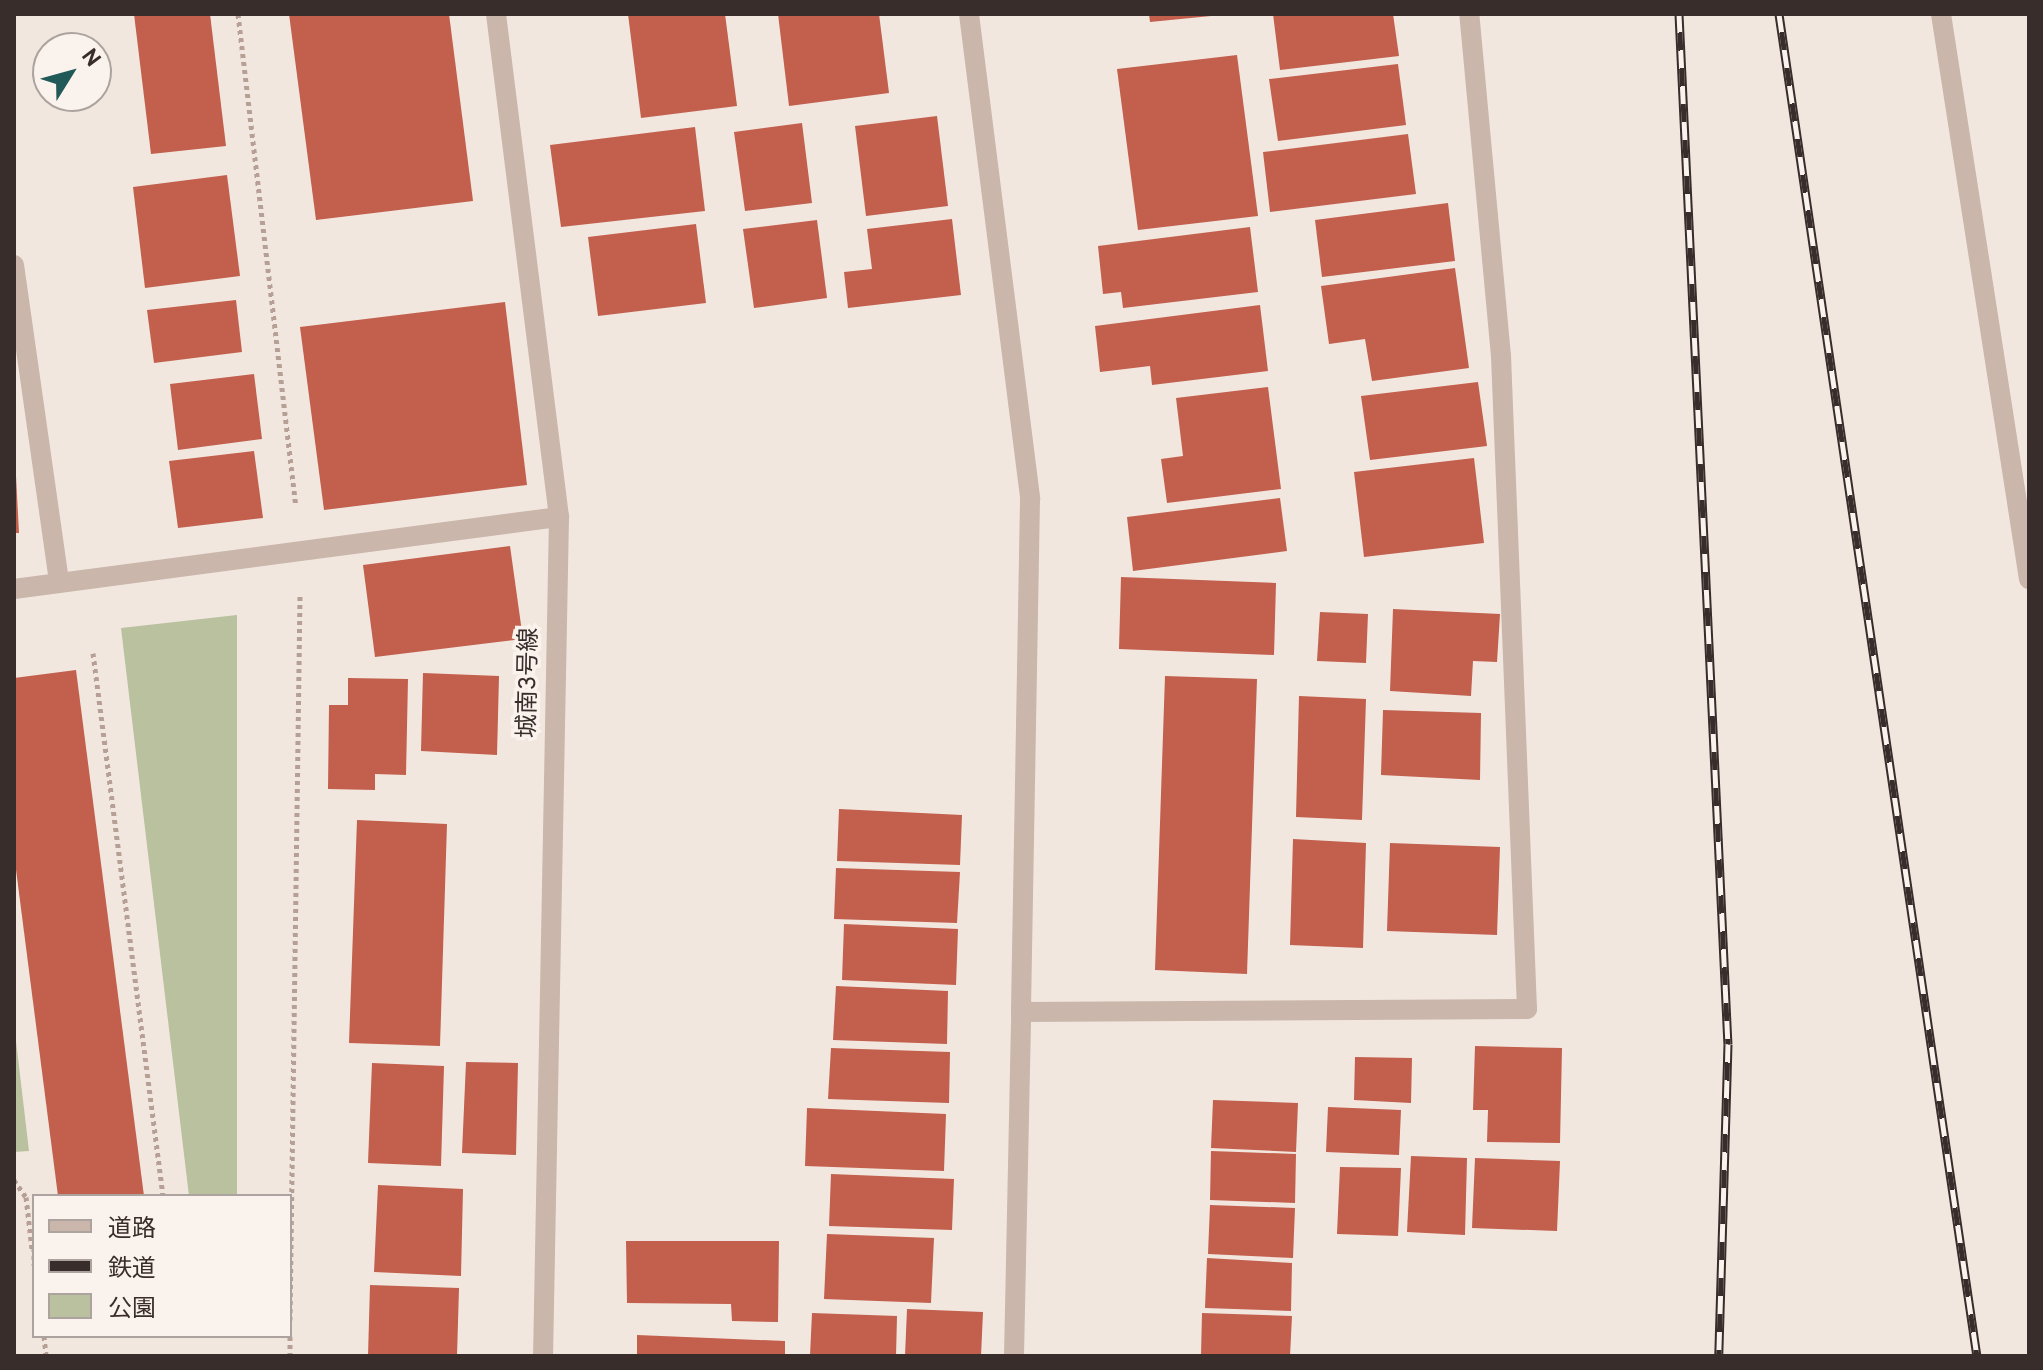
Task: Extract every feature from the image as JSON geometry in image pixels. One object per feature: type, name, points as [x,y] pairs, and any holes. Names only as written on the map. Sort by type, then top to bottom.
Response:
[{"type":"street","name":"城南3号線","points":[[496,14],[559,517],[543,1356]]},
{"type":"street","points":[[969,14],[1030,499],[1014,1356]]},
{"type":"street","points":[[1021,1012],[1527,1009],[1501,356],[1469,14]]},
{"type":"street","points":[[1941,14],[2021,471],[2029,579]]},
{"type":"street","points":[[14,265],[59,583]]},
{"type":"street","points":[[14,589],[559,517]]},
{"type":"path","points":[[238,14],[299,552],[291,1194]]},
{"type":"path","points":[[93,653],[163,1194]]},
{"type":"path","points":[[14,1180],[26,1197],[32,1241]]},
{"type":"green space","points":[[237,615],[237,1194],[189,1194],[121,628]]},
{"type":"green space","points":[[14,1024],[29,1151],[14,1152]]},
{"type":"building","points":[[134,14],[210,14],[226,146],[151,154]]},
{"type":"building","points":[[289,14],[449,14],[473,201],[316,220]]},
{"type":"building","points":[[628,14],[725,14],[737,106],[641,118]]},
{"type":"building","points":[[778,14],[879,14],[889,93],[789,106]]},
{"type":"building","points":[[1149,14],[1211,14],[1211,16],[1150,22]]},
{"type":"building","points":[[1273,14],[1393,14],[1399,56],[1280,70]]},
{"type":"building","points":[[1237,55],[1258,216],[1138,230],[1117,69]]},
{"type":"building","points":[[1398,64],[1406,125],[1278,141],[1269,79]]},
{"type":"building","points":[[937,116],[948,206],[866,216],[855,126]]},
{"type":"building","points":[[802,123],[812,203],[745,211],[734,132]]},
{"type":"building","points":[[695,127],[705,211],[561,227],[550,145]]},
{"type":"building","points":[[1408,134],[1416,194],[1270,212],[1263,152]]},
{"type":"building","points":[[227,175],[240,276],[145,288],[133,187]]},
{"type":"building","points":[[1448,203],[1455,261],[1322,277],[1315,220]]},
{"type":"building","points":[[952,219],[961,295],[848,308],[844,272],[872,269],[867,229]]},
{"type":"building","points":[[817,220],[827,298],[754,308],[743,229]]},
{"type":"building","points":[[696,224],[706,303],[598,316],[588,237]]},
{"type":"building","points":[[1250,227],[1258,292],[1123,308],[1121,292],[1103,294],[1098,246]]},
{"type":"building","points":[[1455,268],[1469,368],[1372,381],[1365,339],[1329,344],[1321,286]]},
{"type":"building","points":[[236,300],[242,352],[154,363],[147,310]]},
{"type":"building","points":[[505,302],[527,485],[324,510],[300,327]]},
{"type":"building","points":[[1260,305],[1268,371],[1152,385],[1150,366],[1100,372],[1095,326]]},
{"type":"building","points":[[254,374],[262,439],[178,450],[170,384]]},
{"type":"building","points":[[1478,382],[1487,446],[1370,460],[1361,396]]},
{"type":"building","points":[[1268,387],[1281,489],[1167,503],[1161,459],[1183,456],[1176,398]]},
{"type":"building","points":[[254,451],[263,518],[178,528],[169,461]]},
{"type":"building","points":[[1474,458],[1484,543],[1364,557],[1354,472]]},
{"type":"building","points":[[16,476],[19,533],[14,533]]},
{"type":"building","points":[[1280,498],[1287,551],[1133,571],[1127,517]]},
{"type":"building","points":[[510,546],[523,639],[375,657],[363,565]]},
{"type":"building","points":[[1121,577],[1276,583],[1274,655],[1119,649]]},
{"type":"building","points":[[1393,609],[1500,614],[1497,662],[1473,661],[1471,696],[1390,691]]},
{"type":"building","points":[[1320,612],[1368,614],[1366,663],[1317,661]]},
{"type":"building","points":[[76,670],[144,1194],[58,1194],[14,854],[14,678]]},
{"type":"building","points":[[423,673],[499,676],[497,755],[421,751]]},
{"type":"building","points":[[1165,676],[1257,679],[1247,974],[1155,970]]},
{"type":"building","points":[[348,678],[408,679],[406,775],[375,774],[375,790],[328,789],[329,705],[348,705]]},
{"type":"building","points":[[1299,696],[1366,699],[1362,820],[1296,817]]},
{"type":"building","points":[[1383,710],[1481,713],[1480,780],[1381,775]]},
{"type":"building","points":[[839,809],[962,815],[960,865],[837,861]]},
{"type":"building","points":[[357,820],[447,824],[440,1046],[349,1043]]},
{"type":"building","points":[[1293,839],[1366,843],[1363,948],[1290,945]]},
{"type":"building","points":[[1390,843],[1500,847],[1497,935],[1387,931]]},
{"type":"building","points":[[836,868],[960,872],[957,923],[834,919]]},
{"type":"building","points":[[844,924],[958,929],[956,985],[842,980]]},
{"type":"building","points":[[836,986],[948,991],[947,1044],[833,1040]]},
{"type":"building","points":[[1475,1046],[1562,1048],[1560,1143],[1487,1142],[1488,1110],[1473,1110]]},
{"type":"building","points":[[831,1048],[950,1052],[949,1103],[828,1099]]},
{"type":"building","points":[[1355,1057],[1412,1058],[1411,1103],[1354,1100]]},
{"type":"building","points":[[466,1062],[518,1063],[516,1155],[462,1153]]},
{"type":"building","points":[[372,1063],[444,1066],[441,1166],[368,1163]]},
{"type":"building","points":[[1213,1100],[1298,1103],[1296,1152],[1211,1148]]},
{"type":"building","points":[[1328,1107],[1401,1110],[1399,1155],[1326,1152]]},
{"type":"building","points":[[807,1108],[946,1114],[944,1171],[805,1166]]},
{"type":"building","points":[[1211,1151],[1296,1154],[1295,1203],[1210,1200]]},
{"type":"building","points":[[1411,1156],[1467,1158],[1465,1235],[1407,1232]]},
{"type":"building","points":[[1475,1158],[1560,1161],[1557,1231],[1472,1228]]},
{"type":"building","points":[[1340,1167],[1401,1168],[1398,1236],[1337,1234]]},
{"type":"building","points":[[831,1174],[954,1179],[952,1230],[829,1226]]},
{"type":"building","points":[[378,1185],[463,1189],[461,1276],[374,1272]]},
{"type":"building","points":[[1210,1205],[1295,1208],[1293,1258],[1208,1254]]},
{"type":"building","points":[[827,1234],[934,1238],[931,1303],[824,1299]]},
{"type":"building","points":[[626,1241],[779,1241],[778,1322],[732,1321],[731,1304],[627,1303]]},
{"type":"building","points":[[1207,1258],[1292,1263],[1291,1311],[1205,1308]]},
{"type":"building","points":[[370,1285],[459,1288],[457,1356],[368,1356]]},
{"type":"building","points":[[907,1309],[983,1312],[981,1356],[905,1356]]},
{"type":"building","points":[[812,1313],[897,1316],[896,1356],[810,1356]]},
{"type":"building","points":[[1202,1313],[1292,1316],[1290,1356],[1201,1356]]},
{"type":"building","points":[[637,1335],[785,1341],[785,1356],[637,1356]]},
{"type":"railway","points":[[1679,14],[1728,1044],[1719,1356]]},
{"type":"railway","points":[[1779,14],[1977,1356]]}]
